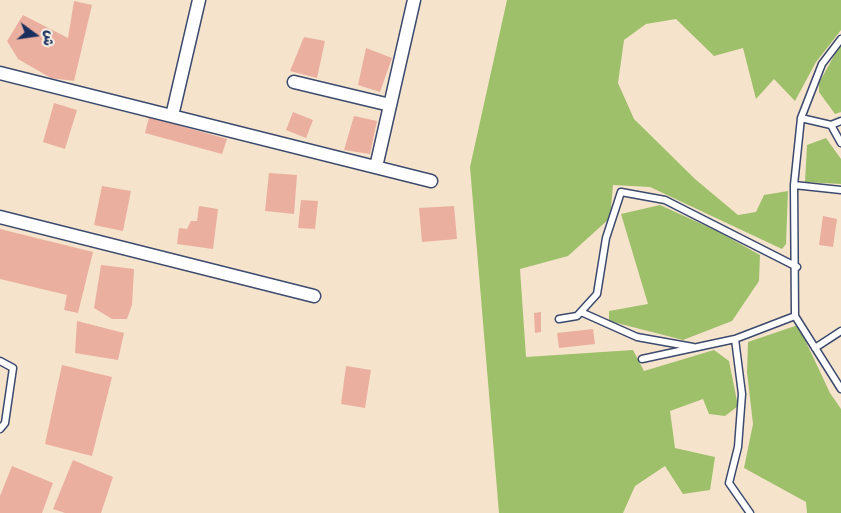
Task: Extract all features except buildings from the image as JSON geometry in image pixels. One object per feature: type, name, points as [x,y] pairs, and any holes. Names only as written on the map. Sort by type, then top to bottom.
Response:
[{"type":"street","points":[[172,116],[198,0]]},
{"type":"street","points":[[376,167],[414,0]]},
{"type":"street","points":[[0,73],[431,181]]},
{"type":"street","points":[[294,82],[390,105]]},
{"type":"street","points":[[0,217],[314,296]]},
{"type":"lane","points":[[841,39],[822,64],[800,118],[794,185],[797,267],[795,316],[841,389]]},
{"type":"lane","points":[[800,118],[831,125],[841,121]]},
{"type":"lane","points":[[831,125],[841,143]]},
{"type":"lane","points":[[794,185],[841,190]]},
{"type":"lane","points":[[559,319],[577,316],[597,294],[606,238],[621,192],[665,200],[797,267]]},
{"type":"lane","points":[[581,312],[637,337],[697,347]]},
{"type":"lane","points":[[642,359],[736,339],[795,316]]},
{"type":"lane","points":[[815,348],[841,331]]},
{"type":"lane","points":[[736,339],[742,394],[738,447],[730,483],[750,513]]},
{"type":"lane","points":[[0,361],[13,368],[5,423],[0,429]]},
{"type":"green space","points":[[507,0],[841,0],[841,30],[816,62],[795,101],[774,79],[756,99],[743,48],[714,56],[676,19],[646,24],[624,40],[618,83],[634,119],[695,179],[738,215],[756,212],[764,195],[788,191],[786,244],[782,249],[650,187],[613,185],[610,218],[568,256],[520,269],[526,357],[633,350],[644,371],[714,350],[729,361],[738,406],[725,416],[709,414],[703,399],[670,411],[675,448],[715,457],[710,490],[683,494],[665,466],[635,486],[623,513],[499,513],[470,167]]},
{"type":"green space","points":[[841,43],[841,112],[835,114],[819,92],[819,83]]},
{"type":"green space","points":[[826,138],[841,159],[841,184],[805,182],[807,145]]},
{"type":"green space","points":[[660,205],[717,231],[760,255],[759,281],[732,321],[683,340],[609,321],[609,311],[648,304],[621,214]]},
{"type":"green space","points":[[798,325],[830,393],[841,409],[841,513],[807,513],[806,502],[744,468],[753,424],[747,372],[748,342]]}]
